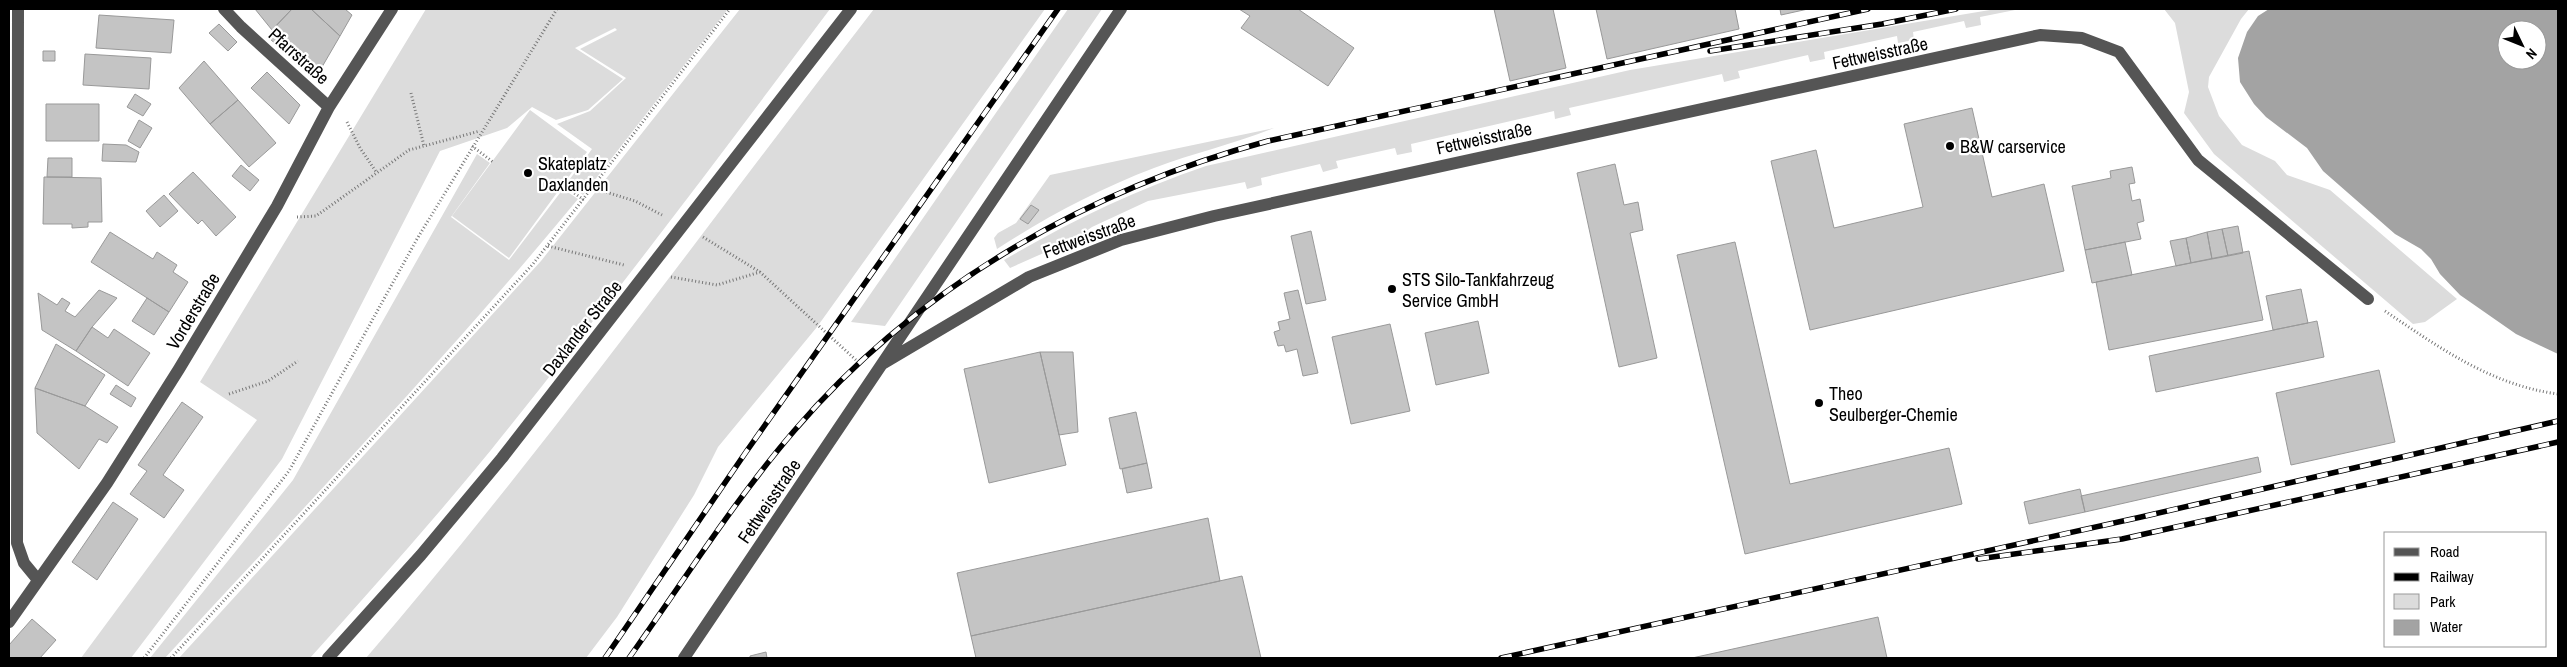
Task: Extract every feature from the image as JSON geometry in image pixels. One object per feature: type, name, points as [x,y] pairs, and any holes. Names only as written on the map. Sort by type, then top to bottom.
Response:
[{"type":"street","points":[[18,9],[17,543],[24,563],[38,580]]},
{"type":"street","name":"Pfarrstraße","points":[[224,9],[241,27],[329,107]]},
{"type":"street","name":"Vorderstraße","points":[[9,622],[106,483],[174,378],[277,206],[329,107],[392,9]]},
{"type":"street","name":"Daxlander Straße","points":[[328,658],[421,555],[502,458],[851,9]]},
{"type":"street","name":"Fettweisstraße","points":[[684,658],[1121,9]]},
{"type":"street","name":"Fettweisstraße","points":[[882,364],[1029,277],[1121,240],[1214,216],[2040,35],[2082,38],[2119,52],[2198,160],[2368,299]]},
{"type":"path","points":[[144,658],[288,471],[417,239],[557,9]]},
{"type":"path","points":[[172,658],[548,246],[730,9]]},
{"type":"path","points":[[411,93],[424,146]]},
{"type":"path","points":[[345,118],[360,148],[377,173]]},
{"type":"path","points":[[277,206],[296,217],[316,216],[409,150],[481,131]]},
{"type":"path","points":[[472,146],[493,162]]},
{"type":"path","points":[[563,185],[584,200]]},
{"type":"path","points":[[593,188],[635,200],[760,272],[874,376]]},
{"type":"path","points":[[548,246],[647,271],[717,285],[760,272]]},
{"type":"path","points":[[2368,299],[2452,356],[2484,373],[2532,391],[2558,394]]},
{"type":"path","points":[[229,394],[268,381],[298,361]]},
{"type":"green space","points":[[426,9],[728,9],[583,195],[567,183],[592,149],[557,124],[590,111],[626,78],[580,49],[617,30],[615,28],[575,48],[623,79],[588,110],[556,120],[532,107],[507,128],[440,151],[282,459],[131,658],[81,658],[257,420],[200,382]]},
{"type":"green space","points":[[740,9],[830,9],[705,176],[577,341],[491,450],[424,529],[310,658],[179,658],[541,261]]},
{"type":"green space","points":[[874,9],[1045,9],[817,327],[718,447],[694,495],[617,617],[586,658],[366,658],[561,418]]},
{"type":"green space","points":[[1068,9],[1102,9],[885,326],[851,322]]},
{"type":"green space","points":[[1996,9],[2020,9],[1980,17],[1981,25],[1966,28],[1964,21],[1913,32],[1914,40],[1898,43],[1897,36],[1824,52],[1825,59],[1810,62],[1808,55],[1738,71],[1740,78],[1724,82],[1722,74],[1569,108],[1571,115],[1555,119],[1554,111],[1411,144],[1412,152],[1397,155],[1395,148],[1336,161],[1338,168],[1323,172],[1320,164],[1261,178],[1262,185],[1247,189],[1245,182],[1148,201],[1092,227],[1075,239],[1010,268],[1004,260],[1053,233],[1128,196],[1206,166],[1630,70]]},
{"type":"green space","points":[[2164,9],[2249,9],[2241,19],[2209,77],[2208,87],[2219,116],[2242,145],[2275,161],[2287,175],[2330,190],[2457,299],[2425,322],[2413,324],[2214,154],[2184,113],[2189,92],[2175,23]]},
{"type":"green space","name":"Skateplatz Daxlanden","points":[[530,110],[587,152],[509,258],[452,216]]},
{"type":"green space","points":[[1274,128],[1133,176],[1093,194],[1034,226],[997,249],[994,238],[998,233],[1016,223],[1050,175]]},
{"type":"green space","points":[[477,154],[490,163],[451,217],[509,260],[563,189],[578,199],[478,317],[165,658],[150,658],[293,480]]},
{"type":"water","points":[[2269,9],[2558,9],[2558,354],[2516,334],[2460,295],[2440,274],[2431,259],[2421,249],[2395,234],[2323,171],[2307,148],[2266,117],[2254,104],[2240,82],[2238,58],[2247,32],[2258,16]]},
{"type":"building","points":[[255,9],[292,9],[272,30]]},
{"type":"building","points":[[292,9],[311,9],[340,36],[315,79],[270,39],[275,33],[272,30]]},
{"type":"building","points":[[311,9],[345,9],[352,15],[340,36]]},
{"type":"building","points":[[1239,9],[1298,9],[1354,48],[1328,86],[1241,28],[1250,16]]},
{"type":"building","points":[[1494,9],[1553,9],[1566,68],[1510,81]]},
{"type":"building","points":[[1596,9],[1735,9],[1739,29],[1607,59]]},
{"type":"building","points":[[1780,9],[1808,9],[1781,15]]},
{"type":"building","points":[[99,15],[174,20],[171,53],[96,48]]},
{"type":"building","points":[[219,24],[237,42],[228,51],[209,33]]},
{"type":"building","points":[[43,51],[55,51],[55,61],[43,61]]},
{"type":"building","points":[[85,54],[151,58],[149,89],[83,85]]},
{"type":"building","points":[[204,61],[238,100],[210,124],[179,88]]},
{"type":"building","points":[[267,72],[300,105],[289,124],[251,88]]},
{"type":"building","points":[[135,94],[151,104],[143,116],[127,107]]},
{"type":"building","points":[[238,100],[276,143],[249,167],[210,124]]},
{"type":"building","points":[[46,104],[99,104],[99,141],[46,141]]},
{"type":"building","points":[[1972,108],[1992,197],[2044,184],[2064,271],[1810,330],[1771,161],[1816,150],[1834,228],[1923,207],[1904,124]]},
{"type":"building","points":[[139,120],[152,128],[140,148],[128,141]]},
{"type":"building","points":[[103,144],[126,145],[139,152],[136,162],[102,161]]},
{"type":"building","points":[[48,158],[72,158],[72,177],[47,177]]},
{"type":"building","points":[[1615,164],[1624,205],[1638,202],[1643,230],[1630,233],[1657,358],[1619,367],[1577,173]]},
{"type":"building","points":[[241,165],[259,180],[250,191],[232,176]]},
{"type":"building","points":[[2132,167],[2135,183],[2129,184],[2132,201],[2140,199],[2144,221],[2137,223],[2141,239],[2085,250],[2072,186],[2111,178],[2110,171]]},
{"type":"building","points":[[193,172],[236,217],[216,236],[202,220],[198,224],[169,194]]},
{"type":"building","points":[[44,177],[101,178],[102,222],[88,222],[88,227],[72,228],[72,224],[43,224]]},
{"type":"building","points":[[164,195],[178,211],[160,227],[146,211]]},
{"type":"building","points":[[1031,205],[1039,210],[1028,224],[1020,219]]},
{"type":"building","points":[[2238,226],[2243,253],[2228,256],[2222,229]]},
{"type":"building","points":[[2222,229],[2228,256],[2212,259],[2207,232]]},
{"type":"building","points":[[1311,231],[1326,300],[1306,304],[1291,236]]},
{"type":"building","points":[[110,232],[153,259],[157,252],[177,265],[173,272],[188,282],[169,312],[91,262]]},
{"type":"building","points":[[2207,232],[2212,259],[2191,263],[2186,238]]},
{"type":"building","points":[[2186,238],[2191,263],[2176,266],[2170,241]]},
{"type":"building","points":[[1735,242],[1790,484],[1949,448],[1962,504],[1745,554],[1677,255]]},
{"type":"building","points":[[2125,242],[2132,275],[2092,283],[2085,250]]},
{"type":"building","points":[[2249,251],[2263,320],[2109,350],[2096,282]]},
{"type":"building","points":[[2301,289],[2308,323],[2273,330],[2266,296]]},
{"type":"building","points":[[99,290],[117,298],[92,327],[76,351],[42,330],[38,293],[57,305],[62,298],[70,303],[65,311],[75,317]]},
{"type":"building","points":[[1298,290],[1318,373],[1303,376],[1297,349],[1286,352],[1284,345],[1278,346],[1274,332],[1280,330],[1278,322],[1290,319],[1284,293]]},
{"type":"building","points":[[147,298],[169,312],[154,335],[132,321]]},
{"type":"building","points":[[1478,321],[1489,373],[1436,385],[1425,333]]},
{"type":"building","points":[[2317,321],[2324,357],[2156,392],[2149,356]]},
{"type":"building","points":[[1390,324],[1410,411],[1351,424],[1332,337]]},
{"type":"building","points":[[92,327],[108,338],[114,329],[150,353],[128,386],[76,351]]},
{"type":"building","points":[[56,344],[105,375],[85,406],[35,388]]},
{"type":"building","points":[[1040,352],[1066,465],[989,483],[964,369]]},
{"type":"building","points":[[1040,352],[1073,352],[1078,432],[1059,435]]},
{"type":"building","points":[[2379,370],[2395,442],[2291,465],[2276,393]]},
{"type":"building","points":[[116,385],[136,398],[131,407],[110,394]]},
{"type":"building","points":[[35,388],[85,406],[118,427],[107,443],[99,439],[79,469],[37,433]]},
{"type":"building","points":[[182,402],[203,417],[163,475],[184,490],[164,518],[130,494],[147,471],[138,465]]},
{"type":"building","points":[[1136,412],[1147,463],[1120,469],[1109,418]]},
{"type":"building","points":[[2258,457],[2261,472],[2085,512],[2081,496]]},
{"type":"building","points":[[1147,463],[1152,488],[1127,493],[1122,469]]},
{"type":"building","points":[[2080,489],[2085,512],[2029,524],[2024,502]]},
{"type":"building","points":[[113,502],[138,519],[97,580],[72,562]]},
{"type":"building","points":[[1208,518],[1220,581],[971,636],[957,573]]},
{"type":"building","points":[[1242,576],[1261,658],[976,658],[971,636]]},
{"type":"building","points":[[1878,617],[1887,658],[1692,658]]},
{"type":"building","points":[[32,619],[56,640],[40,658],[9,658],[9,645]]},
{"type":"building","points":[[766,652],[767,658],[750,658],[750,656]]},
{"type":"railway","points":[[605,658],[746,452],[1058,9]]},
{"type":"railway","points":[[629,658],[750,486],[794,431],[842,379],[895,332],[950,289],[1009,250],[1071,216],[1135,187],[1201,162],[1268,141],[1868,9]]},
{"type":"railway","points":[[1710,51],[1882,24],[1956,9]]},
{"type":"railway","points":[[1501,658],[2141,517],[2558,421]]},
{"type":"railway","points":[[1978,559],[2122,539],[2558,442]]},
{"type":"place","name":"B&W carservice","points":[[1950,146]]},
{"type":"place","name":"Skateplatz Daxlanden","points":[[528,173]]},
{"type":"place","name":"STS Silo-Tankfahrzeug Service GmbH","points":[[1392,289]]},
{"type":"place","name":"Theo Seulberger-Chemie","points":[[1819,403]]}]
